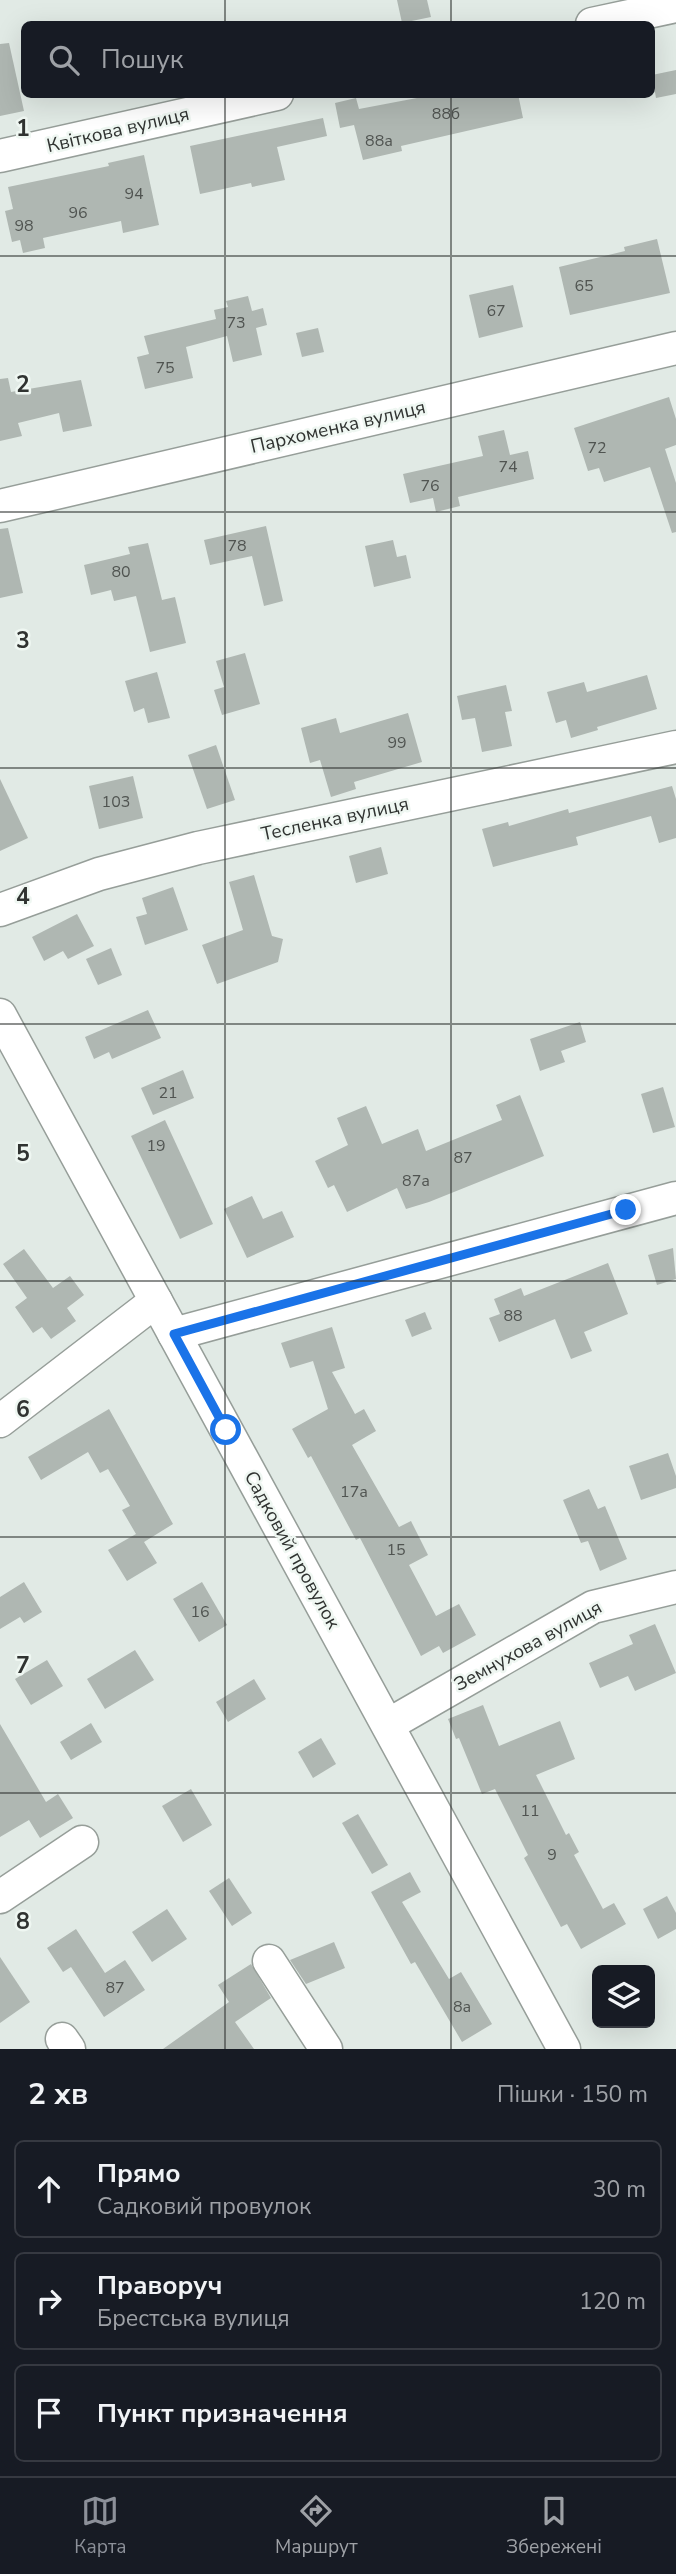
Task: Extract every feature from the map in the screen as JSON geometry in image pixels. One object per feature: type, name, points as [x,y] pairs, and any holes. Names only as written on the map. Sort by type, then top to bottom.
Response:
[{"type":"street","points":[[606,21],[676,6]]},
{"type":"street","name":"Квіткова вулиця","points":[[0,156],[259,98]]},
{"type":"street","name":"Пархоменка вулиця","points":[[0,506],[676,348]]},
{"type":"street","name":"Тесленка вулиця","points":[[0,910],[99,874],[198,848],[676,747]]},
{"type":"street","name":"Садковий провулок","points":[[0,1015],[565,2049]]},
{"type":"street","points":[[174,1334],[676,1198]]},
{"type":"street","points":[[0,1421],[156,1301]]},
{"type":"street","name":"Земнухова вулиця","points":[[388,1725],[593,1607],[676,1587]]},
{"type":"street","points":[[0,1897],[82,1842]]},
{"type":"street","points":[[269,1961],[326,2049]]},
{"type":"building","points":[[397,0],[427,0],[431,17],[402,21]]},
{"type":"building","points":[[9,43],[24,111],[0,116],[0,44]]},
{"type":"building","points":[[676,70],[676,94],[656,98],[655,74]]},
{"type":"building","points":[[356,98],[359,109],[417,98],[519,98],[523,118],[401,146],[402,151],[363,160],[354,125],[340,128],[335,103]]},
{"type":"building","points":[[323,118],[327,136],[277,147],[285,180],[252,187],[251,183],[200,194],[190,146]]},
{"type":"building","points":[[144,155],[159,225],[123,233],[121,221],[43,238],[45,248],[23,253],[20,240],[12,242],[5,211],[13,209],[8,187],[109,166],[108,163]]},
{"type":"building","points":[[657,239],[670,293],[570,315],[559,267],[625,251],[624,247]]},
{"type":"building","points":[[513,285],[523,327],[479,338],[469,295]]},
{"type":"building","points":[[248,296],[252,311],[263,308],[267,325],[256,328],[262,355],[233,362],[227,336],[186,347],[193,378],[145,389],[137,357],[149,354],[144,336],[216,319],[214,310],[228,307],[226,301]]},
{"type":"building","points":[[318,328],[324,352],[302,357],[296,333]]},
{"type":"building","points":[[8,378],[11,392],[81,380],[92,426],[63,432],[59,413],[18,423],[22,436],[0,441],[0,379]]},
{"type":"building","points":[[669,397],[676,419],[676,445],[665,449],[676,483],[676,532],[672,533],[650,467],[604,482],[599,468],[588,471],[574,428]]},
{"type":"building","points":[[504,430],[510,455],[528,451],[534,479],[458,497],[460,506],[436,512],[433,498],[410,503],[403,474],[483,456],[478,436]]},
{"type":"building","points":[[266,526],[283,601],[264,606],[252,556],[210,565],[204,540]]},
{"type":"building","points":[[8,528],[23,593],[0,598],[0,529]]},
{"type":"building","points":[[393,540],[397,557],[406,555],[411,578],[374,587],[365,546]]},
{"type":"building","points":[[148,543],[162,600],[175,597],[186,643],[150,652],[136,596],[114,601],[111,590],[91,595],[84,565],[130,554],[128,547]]},
{"type":"building","points":[[245,653],[260,704],[222,715],[214,690],[224,687],[216,661]]},
{"type":"building","points":[[157,672],[170,718],[148,723],[144,708],[134,712],[125,681]]},
{"type":"building","points":[[647,675],[657,709],[597,727],[598,730],[571,738],[566,720],[556,723],[547,692],[584,682],[587,692]]},
{"type":"building","points":[[506,685],[512,711],[505,712],[512,746],[482,752],[475,718],[462,720],[457,696]]},
{"type":"building","points":[[408,713],[422,762],[354,782],[356,789],[331,797],[320,760],[310,763],[301,728],[336,718],[340,733]]},
{"type":"building","points":[[216,745],[235,800],[207,809],[188,755]]},
{"type":"building","points":[[133,776],[143,818],[99,829],[89,786]]},
{"type":"building","points":[[0,779],[28,838],[0,851]]},
{"type":"building","points":[[672,786],[676,799],[676,838],[659,843],[651,816],[576,837],[578,845],[493,867],[482,829],[508,822],[509,826],[568,809],[569,813]]},
{"type":"building","points":[[381,847],[388,874],[356,883],[349,856]]},
{"type":"building","points":[[254,875],[272,936],[283,939],[278,962],[217,984],[202,945],[243,930],[229,882]]},
{"type":"building","points":[[173,887],[188,930],[145,945],[136,917],[147,914],[142,898]]},
{"type":"building","points":[[77,914],[94,946],[68,959],[63,951],[44,961],[32,937]]},
{"type":"building","points":[[111,948],[122,975],[98,985],[86,959]]},
{"type":"building","points":[[148,1010],[161,1038],[112,1059],[109,1052],[94,1059],[85,1037]]},
{"type":"building","points":[[580,1022],[586,1042],[561,1051],[565,1062],[540,1071],[530,1039]]},
{"type":"building","points":[[183,1070],[194,1098],[153,1115],[141,1088]]},
{"type":"building","points":[[663,1087],[675,1127],[653,1133],[641,1094]]},
{"type":"building","points":[[520,1095],[544,1156],[429,1202],[406,1209],[397,1188],[347,1212],[334,1185],[328,1188],[315,1161],[348,1145],[337,1118],[366,1106],[382,1144],[418,1129],[426,1151],[502,1120],[496,1105]]},
{"type":"building","points":[[165,1120],[213,1224],[180,1239],[131,1136]]},
{"type":"building","points":[[252,1196],[263,1219],[282,1211],[294,1237],[247,1258],[224,1209]]},
{"type":"building","points":[[673,1248],[676,1279],[657,1285],[648,1255]]},
{"type":"building","points":[[24,1249],[53,1288],[70,1276],[84,1295],[67,1308],[76,1321],[51,1339],[42,1327],[33,1333],[15,1307],[27,1298],[3,1264]]},
{"type":"building","points":[[608,1263],[628,1314],[584,1332],[592,1351],[571,1359],[555,1319],[499,1342],[489,1318],[500,1314],[494,1299],[521,1288],[524,1296]]},
{"type":"building","points":[[425,1312],[432,1329],[412,1337],[405,1320]]},
{"type":"building","points":[[332,1327],[345,1368],[332,1372],[355,1414],[364,1409],[376,1431],[352,1445],[399,1527],[411,1521],[428,1555],[409,1565],[436,1616],[459,1604],[476,1635],[443,1653],[439,1646],[421,1656],[360,1538],[356,1540],[311,1456],[308,1458],[292,1429],[328,1409],[313,1361],[290,1368],[281,1343]]},
{"type":"building","points":[[109,1409],[173,1524],[144,1542],[157,1563],[127,1581],[108,1550],[136,1534],[122,1510],[130,1506],[108,1469],[100,1473],[88,1452],[41,1480],[28,1457]]},
{"type":"building","points":[[668,1453],[676,1476],[676,1488],[641,1500],[629,1466]]},
{"type":"building","points":[[589,1489],[598,1509],[605,1506],[627,1559],[600,1571],[588,1541],[581,1543],[563,1500]]},
{"type":"building","points":[[24,1582],[42,1612],[24,1623],[20,1617],[0,1629],[0,1597]]},
{"type":"building","points":[[202,1582],[227,1625],[199,1642],[173,1599]]},
{"type":"building","points":[[655,1624],[676,1673],[635,1691],[628,1676],[600,1688],[589,1663],[633,1644],[629,1635]]},
{"type":"building","points":[[135,1650],[154,1680],[105,1709],[87,1679]]},
{"type":"building","points":[[47,1660],[63,1686],[31,1705],[15,1679]]},
{"type":"building","points":[[254,1679],[266,1699],[228,1722],[216,1702]]},
{"type":"building","points":[[483,1705],[499,1746],[560,1721],[575,1759],[536,1775],[566,1835],[569,1833],[579,1852],[574,1855],[603,1909],[614,1903],[626,1924],[581,1949],[567,1924],[561,1927],[540,1888],[524,1858],[528,1855],[495,1789],[482,1794],[459,1738],[456,1739],[448,1719]]},
{"type":"building","points":[[91,1723],[102,1742],[71,1760],[60,1742]]},
{"type":"building","points":[[0,1724],[46,1802],[58,1794],[73,1818],[40,1838],[29,1820],[0,1837]]},
{"type":"building","points":[[321,1738],[336,1764],[313,1778],[298,1752]]},
{"type":"building","points":[[191,1789],[212,1825],[183,1842],[162,1806]]},
{"type":"building","points":[[358,1814],[388,1865],[372,1874],[342,1823]]},
{"type":"building","points":[[410,1872],[421,1892],[402,1902],[449,1979],[461,1972],[492,2024],[462,2042],[415,1962],[411,1964],[371,1892]]},
{"type":"building","points":[[229,1878],[252,1913],[232,1926],[209,1891]]},
{"type":"building","points":[[667,1896],[676,1913],[676,1929],[658,1939],[643,1909]]},
{"type":"building","points":[[167,1909],[187,1939],[152,1962],[132,1932]]},
{"type":"building","points":[[76,1929],[105,1973],[125,1960],[145,1990],[104,2017],[71,1967],[63,1972],[47,1948]]},
{"type":"building","points":[[334,1942],[345,1968],[306,1984],[290,1960]]},
{"type":"building","points":[[0,1957],[30,2002],[0,2023]]},
{"type":"building","points":[[251,1964],[271,1998],[235,2022],[254,2049],[163,2049],[229,2002],[218,1985]]},
{"type":"route","points":[[226,1430],[174,1334],[626,1210]]}]
